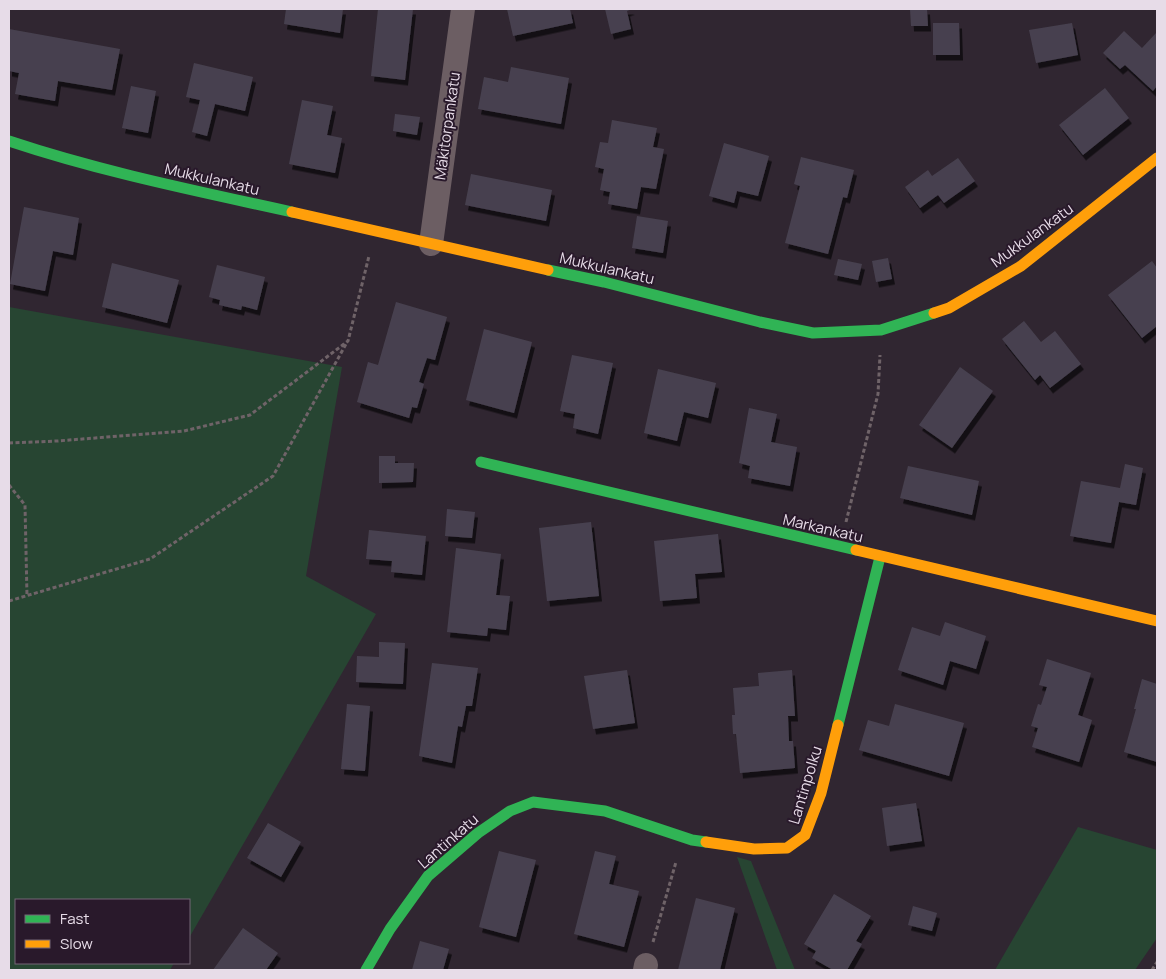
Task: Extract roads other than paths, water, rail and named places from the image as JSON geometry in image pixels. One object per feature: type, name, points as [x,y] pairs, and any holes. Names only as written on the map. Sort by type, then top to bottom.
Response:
[{"type":"street","name":"Mäkitorpankatu","points":[[431,244],[463,9]]},
{"type":"street","name":"Mukkulankatu","points":[[9,141],[121,174],[604,282],[760,322],[813,333],[881,330],[949,308],[1022,266],[1157,158]]},
{"type":"street","name":"Markankatu","points":[[481,462],[1157,621]]},
{"type":"street","name":"Lantinpolku","points":[[533,802],[605,810],[692,840],[754,849],[787,848],[805,834],[821,792],[880,557]]},
{"type":"street","name":"Lantinkatu","points":[[366,970],[390,929],[428,876],[478,833],[510,811],[533,802]]}]
